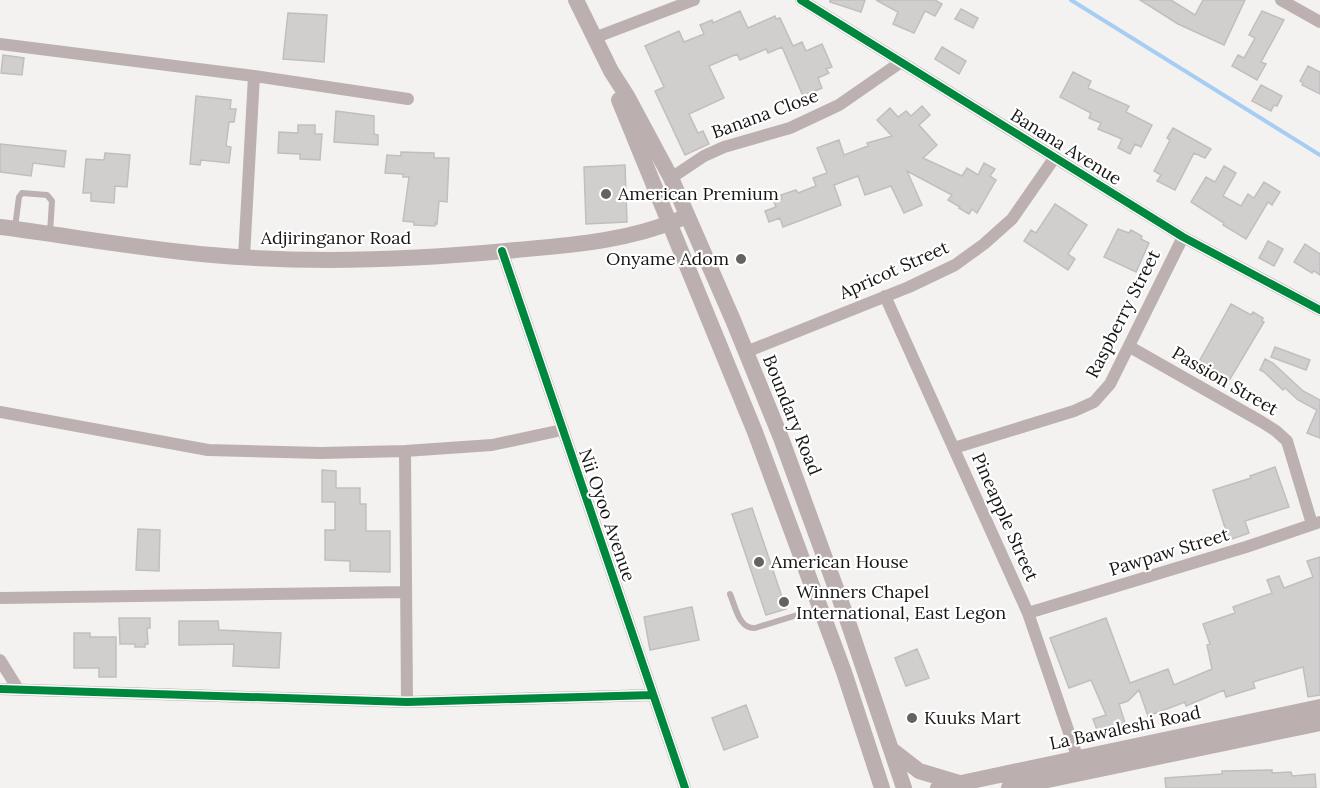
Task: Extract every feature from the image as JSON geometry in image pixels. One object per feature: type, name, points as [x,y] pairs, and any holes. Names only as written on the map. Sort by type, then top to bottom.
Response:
[{"type":"main road","name":"Boundary Road","points":[[576,0],[610,71],[627,96],[671,178],[782,438],[904,788]]},
{"type":"main road","name":"Boundary Road","points":[[610,71],[619,102],[755,432],[820,608],[882,788]]},
{"type":"main road","name":"Adjiringanor Road","points":[[8,228],[210,255],[359,260],[502,251],[604,240],[640,233],[688,215]]},
{"type":"main road","name":"La Bawaleshi Road","points":[[938,788],[1320,707]]},
{"type":"main road","name":"La Bawaleshi Road","points":[[1009,788],[1320,723]]},
{"type":"main road","points":[[892,750],[918,771],[960,783]]},
{"type":"street","points":[[594,38],[694,0]]},
{"type":"street","name":"Banana Avenue","points":[[801,0],[1183,237],[1320,310]]},
{"type":"street","points":[[1281,0],[1320,22]]},
{"type":"street","points":[[0,44],[254,76],[408,99]]},
{"type":"street","name":"Banana Close","points":[[671,178],[704,156],[723,147],[790,128],[838,105],[901,62]]},
{"type":"street","points":[[244,257],[254,76]]},
{"type":"street","name":"Apricot Street","points":[[746,352],[955,265],[984,244],[1012,219],[1055,157]]},
{"type":"street","name":"Raspberry Street","points":[[954,448],[1074,411],[1094,402],[1110,384],[1130,348],[1183,237]]},
{"type":"street","name":"Nii Oyoo Avenue","points":[[502,251],[685,788]]},
{"type":"street","name":"Pineapple Street","points":[[885,296],[1028,613],[1078,759]]},
{"type":"street","name":"Passion Street","points":[[1130,348],[1262,422],[1287,441],[1316,523]]},
{"type":"street","points":[[0,412],[208,450],[321,453],[405,451],[492,445],[562,430]]},
{"type":"street","points":[[405,451],[407,702]]},
{"type":"street","name":"Pawpaw Street","points":[[1028,613],[1246,547],[1316,523]]},
{"type":"street","points":[[0,598],[406,592]]},
{"type":"street","points":[[0,660],[18,689]]},
{"type":"street","points":[[0,689],[407,702],[653,695]]},
{"type":"lane","points":[[8,228],[22,193],[47,195],[52,201],[50,233]]},
{"type":"lane","points":[[730,594],[742,624],[748,628],[755,628],[820,608]]},
{"type":"building","points":[[830,0],[865,0],[861,12],[830,2]]},
{"type":"building","points":[[876,0],[935,0],[942,4],[935,16],[925,11],[914,33],[893,24],[898,12]]},
{"type":"building","points":[[1140,0],[1171,0],[1195,15],[1203,0],[1245,0],[1224,45],[1178,24]]},
{"type":"building","points":[[961,9],[978,18],[973,28],[955,19]]},
{"type":"building","points":[[740,11],[748,28],[775,16],[776,19],[780,18],[793,46],[802,42],[806,51],[822,44],[832,67],[826,69],[829,73],[818,78],[822,88],[803,96],[782,47],[768,53],[766,49],[740,60],[737,54],[709,66],[724,98],[689,114],[698,133],[703,131],[709,144],[685,155],[655,91],[664,87],[645,46],[679,31],[684,42],[704,34],[700,25],[712,20],[713,23]]},
{"type":"building","points":[[1262,11],[1284,20],[1261,62],[1266,64],[1257,80],[1232,66],[1238,55],[1244,58],[1255,38],[1249,35]]},
{"type":"building","points":[[288,13],[327,15],[324,62],[283,59]]},
{"type":"building","points":[[942,47],[966,61],[959,74],[935,59]]},
{"type":"building","points":[[3,55],[24,58],[22,75],[1,73]]},
{"type":"building","points":[[1308,66],[1320,72],[1320,94],[1302,85],[1300,81]]},
{"type":"building","points":[[1073,72],[1091,81],[1088,88],[1129,106],[1126,112],[1152,125],[1141,147],[1135,144],[1130,154],[1118,148],[1122,139],[1098,129],[1101,123],[1089,118],[1091,113],[1060,97]]},
{"type":"building","points":[[1261,85],[1282,96],[1277,106],[1274,105],[1271,111],[1252,101]]},
{"type":"building","points":[[196,96],[231,100],[230,109],[236,109],[234,122],[229,122],[226,146],[231,147],[229,163],[201,160],[200,165],[190,164]]},
{"type":"building","points":[[922,106],[930,115],[919,125],[937,145],[923,158],[962,176],[967,168],[978,175],[984,163],[995,169],[990,176],[996,180],[977,213],[972,209],[969,214],[959,208],[948,200],[952,195],[907,171],[922,205],[904,213],[891,186],[865,195],[858,176],[834,185],[841,205],[783,227],[780,218],[769,222],[765,211],[776,207],[774,202],[782,199],[781,195],[796,190],[798,193],[816,186],[813,178],[827,173],[817,148],[839,140],[844,155],[868,146],[867,143],[892,136],[877,120],[890,108],[898,117],[906,111],[911,116]]},
{"type":"building","points":[[336,111],[374,116],[374,134],[378,135],[378,145],[334,142]]},
{"type":"building","points":[[298,125],[315,125],[315,134],[322,134],[320,160],[300,159],[300,154],[278,153],[279,132],[298,133]]},
{"type":"building","points":[[1173,128],[1211,149],[1205,158],[1194,153],[1175,190],[1157,181],[1161,175],[1154,171],[1170,140],[1167,138]]},
{"type":"building","points":[[0,144],[66,151],[64,167],[33,163],[31,176],[0,172]]},
{"type":"building","points":[[401,152],[434,153],[434,158],[449,158],[447,202],[439,201],[435,226],[414,225],[414,222],[403,221],[409,177],[403,177],[403,174],[385,173],[387,155],[401,156]]},
{"type":"building","points":[[105,153],[130,155],[127,187],[115,186],[114,203],[91,201],[91,193],[83,193],[86,159],[104,160]]},
{"type":"building","name":"American Premium","points":[[625,165],[627,222],[586,224],[584,167]]},
{"type":"building","points":[[1224,166],[1236,173],[1223,196],[1241,206],[1248,194],[1254,198],[1264,182],[1280,192],[1272,205],[1268,202],[1246,239],[1191,202],[1206,177],[1215,182]]},
{"type":"building","points":[[1055,204],[1087,225],[1068,254],[1075,259],[1068,270],[1024,241],[1031,230],[1036,233]]},
{"type":"building","points":[[1118,229],[1129,233],[1131,230],[1149,243],[1136,272],[1104,257]]},
{"type":"building","points":[[1268,241],[1283,249],[1274,266],[1259,258]]},
{"type":"building","points":[[1305,244],[1320,254],[1320,275],[1294,262]]},
{"type":"building","points":[[1231,304],[1251,315],[1253,312],[1263,318],[1264,322],[1227,384],[1196,367]]},
{"type":"building","points":[[1275,347],[1310,360],[1306,370],[1271,357]]},
{"type":"building","points":[[1265,359],[1273,363],[1303,391],[1320,400],[1320,438],[1307,433],[1317,410],[1298,400],[1285,388],[1283,390],[1260,370]]},
{"type":"building","points":[[1275,467],[1289,507],[1245,521],[1249,533],[1226,541],[1223,532],[1226,531],[1213,490],[1251,478],[1250,476]]},
{"type":"building","points":[[322,470],[336,471],[336,488],[360,488],[360,504],[366,504],[366,531],[390,531],[390,572],[350,571],[350,561],[325,560],[325,530],[335,530],[335,502],[322,502]]},
{"type":"building","name":"American House","points":[[752,508],[786,609],[766,615],[732,514]]},
{"type":"building","points":[[138,529],[160,530],[159,571],[136,570]]},
{"type":"building","points":[[1320,557],[1320,695],[1308,697],[1303,667],[1253,682],[1255,688],[1226,697],[1224,690],[1186,706],[1185,702],[1148,716],[1139,690],[1128,701],[1119,704],[1126,726],[1099,735],[1093,719],[1106,715],[1091,680],[1069,688],[1050,638],[1106,618],[1130,683],[1168,669],[1174,685],[1212,669],[1207,645],[1210,644],[1203,624],[1235,613],[1233,607],[1272,593],[1267,580],[1279,576],[1284,588],[1313,577],[1307,561]]},
{"type":"building","points":[[692,607],[699,640],[650,650],[644,617]]},
{"type":"building","points":[[119,618],[150,618],[150,628],[147,628],[148,644],[145,644],[145,647],[120,644]]},
{"type":"building","points":[[179,621],[218,621],[219,630],[281,633],[279,668],[233,666],[234,644],[179,645]]},
{"type":"building","points":[[74,633],[90,633],[90,637],[116,637],[116,677],[99,677],[99,668],[74,668]]},
{"type":"building","points":[[917,649],[929,678],[906,686],[895,658]]},
{"type":"building","points":[[746,705],[758,737],[724,750],[712,718]]},
{"type":"building","points":[[1272,770],[1272,773],[1291,772],[1292,776],[1315,774],[1316,788],[1166,788],[1165,778],[1222,774],[1222,771]]},
{"type":"waterway","points":[[1071,0],[1320,155]]},
{"type":"cycle path","points":[[801,0],[1183,237],[1320,310]]},
{"type":"cycle path","points":[[502,251],[685,788]]},
{"type":"cycle path","points":[[0,689],[407,702],[653,695]]},
{"type":"place","name":"American Premium","points":[[606,194]]},
{"type":"place","name":"Onyame Adom","points":[[741,259]]},
{"type":"place","name":"American House","points":[[759,562]]},
{"type":"place","name":"Winners Chapel International, East Legon","points":[[784,602]]},
{"type":"place","name":"Kuuks Mart","points":[[912,718]]}]
